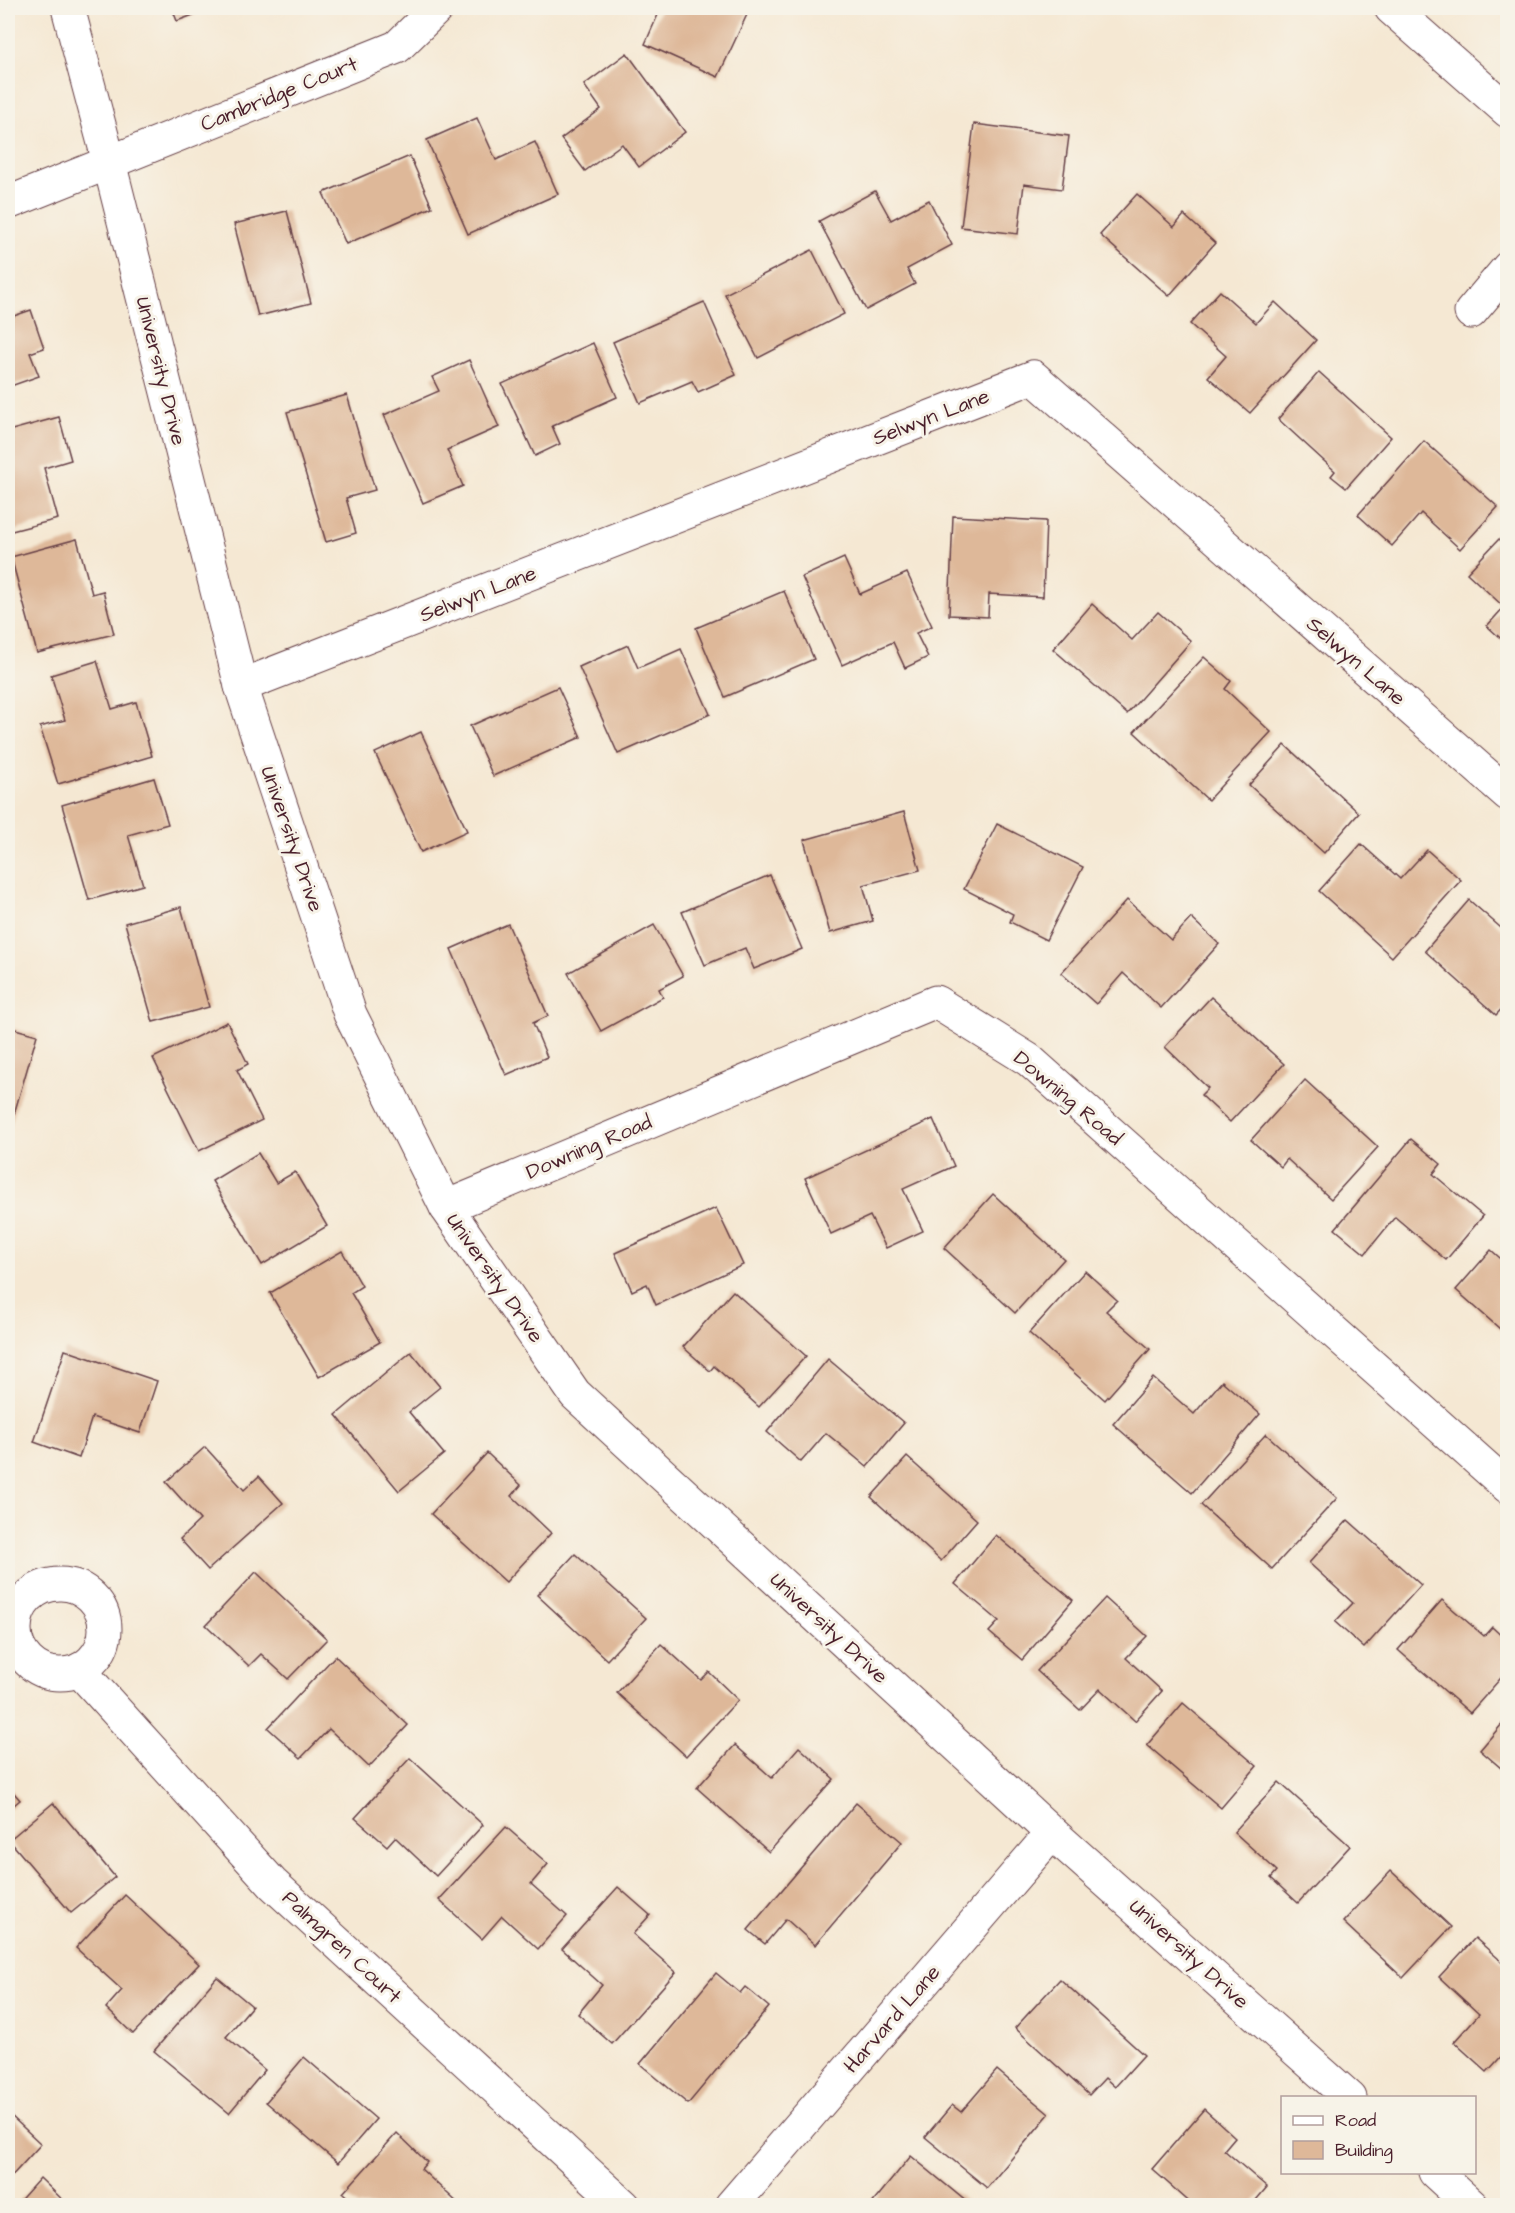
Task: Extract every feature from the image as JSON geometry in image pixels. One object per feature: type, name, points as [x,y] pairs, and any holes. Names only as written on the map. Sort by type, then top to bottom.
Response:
[{"type":"street","name":"University Drive","points":[[68,8],[241,686],[350,1014],[446,1207],[575,1394],[1052,1833],[1349,2096]]},
{"type":"street","name":"Cambridge Court","points":[[8,203],[397,47],[437,8]]},
{"type":"street","points":[[1391,8],[1508,111]]},
{"type":"street","points":[[1471,312],[1508,268]]},
{"type":"street","name":"Selwyn Lane","points":[[241,686],[1033,377],[1508,794]]},
{"type":"street","name":"Downing Road","points":[[446,1207],[936,1002],[1029,1060],[1508,1487]]},
{"type":"street","name":"Palmgren Court","points":[[79,1670],[273,1884],[624,2205]]},
{"type":"street","name":"Harvard Lane","points":[[731,2205],[1052,1833]]},
{"type":"street","points":[[1437,2174],[1472,2205]]},
{"type":"building","points":[[172,8],[212,8],[177,21]]},
{"type":"building","points":[[661,8],[672,11],[674,8],[750,8],[718,77],[645,44]]},
{"type":"building","points":[[627,53],[685,132],[639,167],[622,144],[585,171],[561,139],[601,109],[584,85]]},
{"type":"building","points":[[477,118],[496,160],[535,142],[558,194],[468,234],[427,140]]},
{"type":"building","points":[[974,124],[1069,136],[1062,189],[1024,184],[1018,234],[961,227]]},
{"type":"building","points":[[410,156],[432,207],[346,244],[323,193]]},
{"type":"building","points":[[875,191],[891,220],[929,200],[952,245],[907,269],[915,284],[866,310],[819,221]]},
{"type":"building","points":[[1137,194],[1174,227],[1184,215],[1215,243],[1169,296],[1100,235]]},
{"type":"building","points":[[287,211],[311,303],[258,316],[234,224]]},
{"type":"building","points":[[812,250],[844,314],[758,358],[725,294]]},
{"type":"building","points":[[1220,291],[1256,323],[1275,302],[1316,340],[1250,413],[1208,377],[1226,356],[1190,324]]},
{"type":"building","points":[[704,302],[736,375],[698,392],[692,381],[640,403],[613,342]]},
{"type":"building","points":[[31,310],[44,348],[30,353],[39,376],[8,387],[8,318]]},
{"type":"building","points":[[593,343],[617,397],[552,426],[560,444],[535,456],[502,384]]},
{"type":"building","points":[[469,360],[499,427],[447,450],[463,486],[423,503],[384,415],[439,391],[432,377]]},
{"type":"building","points":[[1319,372],[1391,437],[1346,488],[1331,476],[1335,471],[1278,419]]},
{"type":"building","points":[[347,395],[375,490],[346,498],[356,533],[326,542],[287,412]]},
{"type":"building","points":[[59,417],[71,460],[44,468],[58,519],[8,532],[8,431]]},
{"type":"building","points":[[1424,441],[1498,507],[1460,549],[1421,513],[1392,546],[1358,515]]},
{"type":"building","points":[[953,516],[1046,521],[1043,597],[989,594],[988,617],[949,615]]},
{"type":"building","points":[[77,539],[92,594],[103,591],[114,634],[37,653],[11,557]]},
{"type":"building","points":[[1499,539],[1508,546],[1508,645],[1487,626],[1504,607],[1467,573]]},
{"type":"building","points":[[844,558],[860,594],[907,573],[932,626],[916,633],[928,657],[905,668],[893,642],[842,665],[802,577]]},
{"type":"building","points":[[784,591],[814,659],[725,697],[696,628]]},
{"type":"building","points":[[1092,604],[1132,640],[1158,612],[1191,641],[1127,714],[1053,649]]},
{"type":"building","points":[[628,645],[638,668],[681,649],[710,714],[618,754],[579,667]]},
{"type":"building","points":[[1204,657],[1231,681],[1225,689],[1271,732],[1208,800],[1134,732]]},
{"type":"building","points":[[97,661],[112,709],[136,702],[152,756],[58,784],[40,727],[65,720],[51,675]]},
{"type":"building","points":[[558,687],[581,737],[493,776],[470,726]]},
{"type":"building","points":[[421,732],[467,831],[421,852],[375,753]]},
{"type":"building","points":[[1285,745],[1359,813],[1324,853],[1249,785]]},
{"type":"building","points":[[154,778],[168,824],[128,835],[143,885],[89,900],[62,805]]},
{"type":"building","points":[[904,812],[920,870],[863,885],[873,921],[830,933],[804,840]]},
{"type":"building","points":[[997,824],[1083,867],[1046,940],[1010,922],[1013,914],[964,889]]},
{"type":"building","points":[[1361,844],[1400,879],[1427,850],[1461,880],[1392,957],[1319,891]]},
{"type":"building","points":[[770,875],[802,949],[754,969],[745,948],[705,965],[682,912]]},
{"type":"building","points":[[1127,900],[1171,940],[1191,918],[1219,944],[1161,1008],[1123,973],[1096,1004],[1061,973]]},
{"type":"building","points":[[1469,900],[1508,934],[1508,1002],[1496,1015],[1425,951]]},
{"type":"building","points":[[181,907],[209,1007],[153,1022],[125,923]]},
{"type":"building","points":[[508,924],[548,1016],[533,1023],[547,1057],[506,1075],[451,949]]},
{"type":"building","points":[[654,925],[683,976],[659,989],[663,997],[601,1031],[568,973]]},
{"type":"building","points":[[1211,997],[1284,1064],[1230,1122],[1201,1095],[1208,1088],[1165,1047]]},
{"type":"building","points":[[227,1022],[248,1064],[237,1070],[262,1120],[199,1151],[153,1058]]},
{"type":"building","points":[[8,1027],[37,1035],[10,1128],[8,1128]]},
{"type":"building","points":[[1305,1080],[1378,1147],[1331,1199],[1287,1159],[1281,1167],[1251,1140]]},
{"type":"building","points":[[933,1119],[954,1166],[903,1189],[923,1231],[886,1248],[870,1216],[831,1234],[805,1178]]},
{"type":"building","points":[[1411,1139],[1441,1164],[1433,1174],[1483,1216],[1446,1260],[1395,1217],[1365,1254],[1335,1229]]},
{"type":"building","points":[[258,1153],[276,1183],[295,1172],[327,1226],[262,1265],[212,1181]]},
{"type":"building","points":[[993,1194],[1064,1259],[1015,1313],[944,1248]]},
{"type":"building","points":[[716,1208],[743,1265],[656,1305],[647,1284],[632,1291],[615,1253]]},
{"type":"building","points":[[1491,1250],[1508,1265],[1508,1336],[1456,1290]]},
{"type":"building","points":[[342,1251],[362,1286],[351,1293],[380,1342],[319,1377],[270,1293]]},
{"type":"building","points":[[1085,1271],[1117,1300],[1106,1311],[1150,1349],[1105,1400],[1029,1333]]},
{"type":"building","points":[[733,1291],[806,1356],[759,1407],[714,1366],[710,1371],[683,1347]]},
{"type":"building","points":[[65,1350],[157,1381],[140,1433],[92,1417],[79,1458],[34,1442]]},
{"type":"building","points":[[411,1352],[440,1387],[409,1412],[444,1454],[399,1491],[336,1415]]},
{"type":"building","points":[[828,1359],[904,1423],[867,1467],[826,1433],[801,1462],[767,1432]]},
{"type":"building","points":[[1153,1378],[1194,1414],[1222,1381],[1260,1414],[1192,1493],[1113,1424]]},
{"type":"building","points":[[1266,1434],[1337,1498],[1272,1569],[1201,1505]]},
{"type":"building","points":[[205,1447],[244,1490],[259,1476],[283,1503],[208,1570],[180,1539],[200,1520],[166,1482]]},
{"type":"building","points":[[487,1453],[521,1485],[512,1496],[551,1533],[506,1582],[431,1514]]},
{"type":"building","points":[[907,1457],[977,1520],[941,1561],[871,1497]]},
{"type":"building","points":[[1348,1520],[1421,1585],[1364,1648],[1335,1622],[1353,1603],[1309,1563]]},
{"type":"building","points":[[996,1535],[1073,1600],[1022,1660],[989,1632],[999,1621],[955,1584]]},
{"type":"building","points":[[575,1554],[646,1618],[607,1660],[537,1595]]},
{"type":"building","points":[[256,1572],[327,1639],[288,1679],[261,1654],[249,1666],[206,1625]]},
{"type":"building","points":[[1105,1598],[1147,1636],[1126,1658],[1162,1691],[1135,1721],[1100,1689],[1080,1710],[1037,1671]]},
{"type":"building","points":[[1442,1600],[1484,1636],[1492,1627],[1508,1642],[1508,1670],[1470,1713],[1398,1650]]},
{"type":"building","points":[[661,1644],[701,1680],[709,1672],[738,1700],[686,1756],[617,1693]]},
{"type":"building","points":[[335,1656],[408,1725],[369,1767],[329,1729],[301,1758],[268,1728]]},
{"type":"building","points":[[1183,1703],[1257,1766],[1221,1808],[1147,1745]]},
{"type":"building","points":[[1508,1717],[1508,1774],[1480,1750]]},
{"type":"building","points":[[735,1745],[772,1778],[799,1747],[834,1779],[769,1852],[697,1788]]},
{"type":"building","points":[[410,1758],[483,1825],[436,1876],[395,1837],[387,1846],[355,1818]]},
{"type":"building","points":[[1279,1782],[1350,1846],[1298,1903],[1271,1878],[1277,1871],[1234,1832]]},
{"type":"building","points":[[8,1786],[20,1800],[8,1810]]},
{"type":"building","points":[[53,1803],[115,1877],[71,1913],[9,1840]]},
{"type":"building","points":[[856,1803],[902,1842],[815,1945],[786,1919],[765,1944],[748,1930]]},
{"type":"building","points":[[506,1827],[548,1864],[531,1884],[567,1916],[538,1949],[502,1916],[482,1939],[439,1900]]},
{"type":"building","points":[[1391,1871],[1451,1927],[1403,1978],[1343,1922]]},
{"type":"building","points":[[618,1887],[650,1915],[633,1934],[676,1972],[612,2044],[578,2014],[602,1985],[562,1949]]},
{"type":"building","points":[[125,1895],[199,1964],[133,2034],[106,2008],[122,1990],[76,1948]]},
{"type":"building","points":[[1475,1938],[1508,1967],[1508,2049],[1487,2072],[1454,2042],[1479,2014],[1439,1977]]},
{"type":"building","points":[[716,1973],[740,1993],[745,1987],[769,2007],[688,2104],[640,2064]]},
{"type":"building","points":[[217,1977],[252,2006],[226,2037],[265,2070],[229,2113],[154,2051]]},
{"type":"building","points":[[1060,1979],[1144,2055],[1115,2087],[1105,2078],[1089,2095],[1015,2028]]},
{"type":"building","points":[[304,2057],[376,2119],[338,2163],[266,2102]]},
{"type":"building","points":[[997,2070],[1049,2114],[987,2188],[925,2137],[952,2105],[961,2112]]},
{"type":"building","points":[[1204,2109],[1235,2137],[1224,2150],[1267,2187],[1251,2206],[1194,2206],[1152,2169]]},
{"type":"building","points":[[8,2113],[41,2144],[8,2180]]},
{"type":"building","points":[[397,2133],[427,2162],[421,2169],[461,2206],[357,2206],[343,2193]]},
{"type":"building","points":[[911,2156],[968,2203],[966,2206],[870,2206]]},
{"type":"building","points":[[40,2178],[69,2206],[15,2206]]}]
